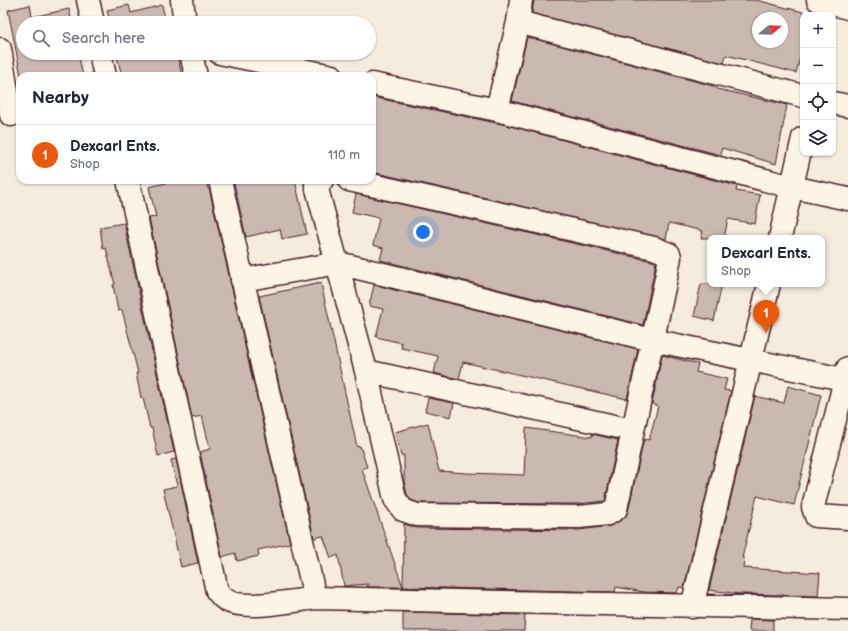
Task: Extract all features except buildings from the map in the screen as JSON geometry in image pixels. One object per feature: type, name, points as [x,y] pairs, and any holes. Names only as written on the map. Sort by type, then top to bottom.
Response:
[{"type":"street","points":[[88,0],[92,16]]},
{"type":"street","points":[[182,0],[184,16]]},
{"type":"street","points":[[497,110],[518,22],[521,0]]},
{"type":"street","points":[[518,22],[800,95]]},
{"type":"street","points":[[0,49],[4,93],[11,115]]},
{"type":"street","points":[[102,60],[104,72]]},
{"type":"street","points":[[193,60],[195,72]]},
{"type":"street","points":[[254,60],[313,72]]},
{"type":"street","points":[[376,85],[497,110],[792,187],[848,199]]},
{"type":"street","points":[[836,104],[848,106]]},
{"type":"street","points":[[781,235],[800,151]]},
{"type":"street","points":[[129,184],[218,591],[224,600],[234,604],[266,604],[315,598],[692,607],[848,609]]},
{"type":"street","points":[[221,184],[315,598]]},
{"type":"street","points":[[317,184],[316,185],[366,371],[395,499],[403,510],[417,515],[579,517],[608,514],[616,509],[670,257],[667,252],[367,184]]},
{"type":"street","points":[[242,280],[338,263],[652,340],[847,376],[813,507],[816,516],[848,518]]},
{"type":"street","points":[[692,607],[768,287]]},
{"type":"street","points":[[366,371],[632,430]]},
{"type":"place","name":"Dexcarl Ents.","points":[[766,333]]}]
